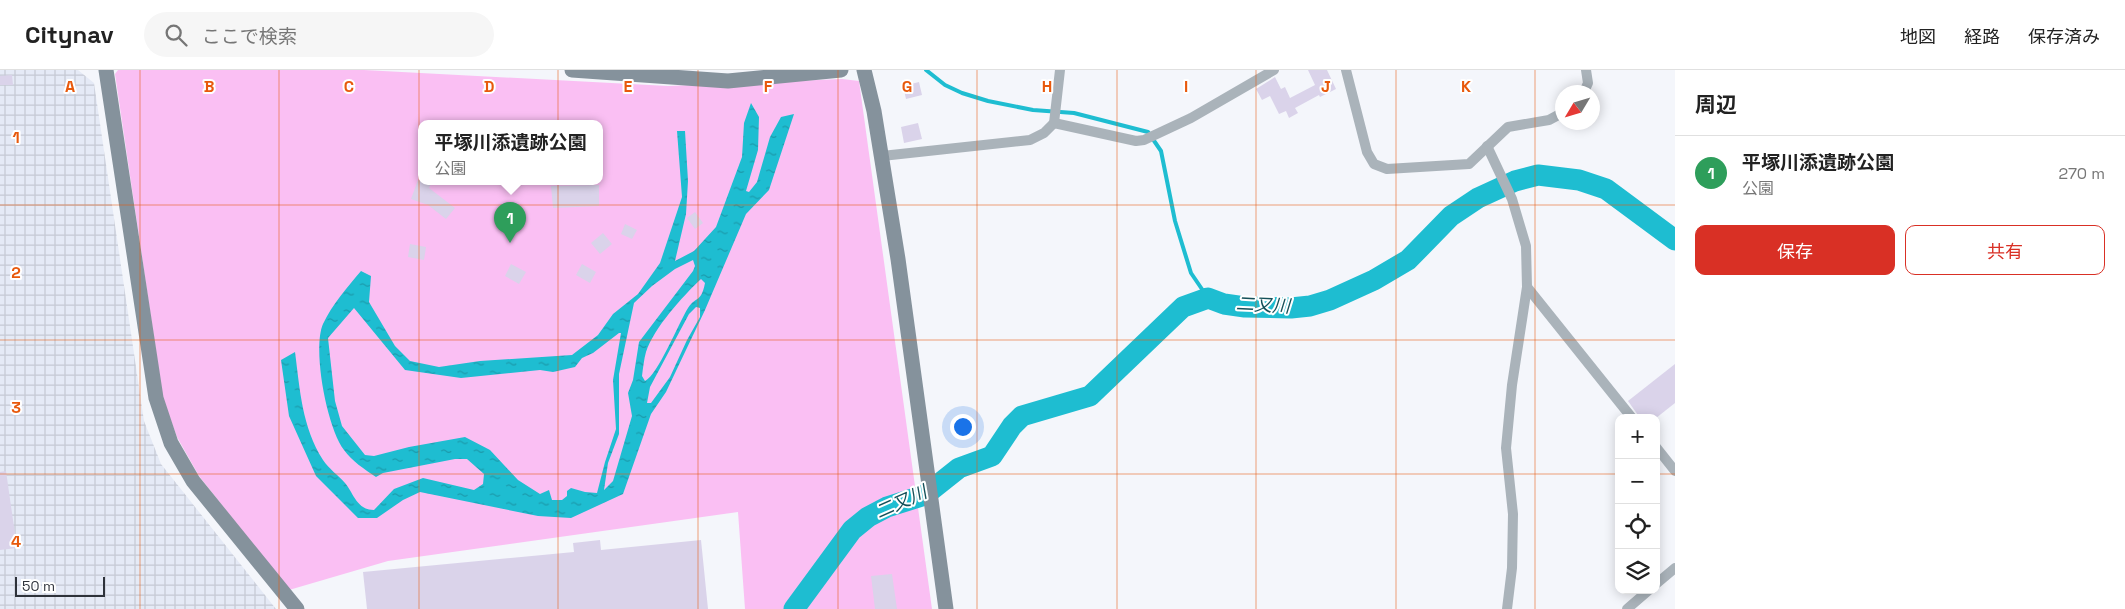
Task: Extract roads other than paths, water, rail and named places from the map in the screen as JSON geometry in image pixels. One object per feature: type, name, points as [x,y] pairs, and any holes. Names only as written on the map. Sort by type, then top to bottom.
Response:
[{"type":"street","points":[[106,70],[156,398],[171,443],[193,481],[296,609]]},
{"type":"street","points":[[572,70],[728,81],[841,70]]},
{"type":"street","points":[[864,70],[882,156],[946,609]]},
{"type":"street","points":[[882,156],[1030,140],[1044,133],[1054,123],[1060,70]]},
{"type":"street","points":[[1054,123],[1136,141],[1144,140],[1191,118],[1274,70]]},
{"type":"street","points":[[1346,70],[1367,152],[1374,164],[1387,169],[1469,164],[1508,127],[1548,120],[1555,116]]},
{"type":"street","points":[[1586,70],[1587,85]]},
{"type":"street","points":[[1487,146],[1512,199],[1526,246],[1527,286],[1512,385],[1506,448],[1513,514],[1512,568],[1507,609]]},
{"type":"street","points":[[1527,286],[1629,414]]},
{"type":"street","points":[[1660,452],[1675,471]]},
{"type":"street","points":[[1660,581],[1675,568]]},
{"type":"street","points":[[1627,609],[1644,594]]},
{"type":"water","points":[[751,103],[759,117],[758,150],[746,191],[749,192],[757,182],[770,137],[781,117],[794,114],[769,190],[746,214],[705,310],[666,392],[651,414],[623,494],[571,518],[538,516],[420,492],[403,500],[377,518],[358,518],[316,476],[289,416],[281,360],[295,352],[303,408],[310,435],[325,463],[345,483],[356,501],[364,507],[374,510],[394,489],[423,478],[474,490],[483,484],[484,474],[467,459],[455,459],[383,473],[376,477],[351,458],[344,450],[332,425],[323,388],[320,369],[320,336],[323,324],[331,310],[361,271],[371,276],[369,302],[395,346],[410,361],[439,367],[480,361],[572,355],[598,335],[613,314],[638,294],[660,263],[682,197],[677,131],[685,131],[688,181],[686,214],[675,261],[694,251],[716,227],[742,157],[744,123]],"holes":[[[693,260],[695,266],[639,342],[633,380],[628,393],[632,416],[613,481],[604,490],[608,463],[619,434],[619,374],[634,303],[652,286],[675,269]],[[701,279],[705,283],[702,294],[688,308],[656,369],[645,381],[642,376],[646,352],[655,333],[677,304]],[[696,307],[700,308],[700,317],[670,377],[651,403],[647,403],[650,387],[689,314]],[[354,308],[405,370],[461,378],[540,370],[553,372],[575,367],[582,358],[593,353],[621,333],[613,380],[616,429],[597,493],[571,488],[567,491],[567,496],[562,500],[552,500],[549,490],[540,494],[518,480],[490,450],[465,437],[409,447],[374,456],[365,455],[342,426],[335,401],[328,338]]]},
{"type":"waterway","points":[[926,70],[945,85],[962,93],[988,101],[1033,110],[1074,113],[1148,132],[1161,151],[1175,221],[1191,273],[1208,298]]},
{"type":"waterway","name":"二又川","points":[[794,609],[852,530],[868,517],[887,507],[925,495],[959,468],[992,456],[1012,426],[1022,416],[1090,396],[1183,307],[1208,298],[1224,304],[1245,307],[1291,308],[1310,306],[1330,300],[1374,280],[1408,260],[1451,216],[1478,198],[1515,181],[1538,175],[1579,180],[1606,189],[1675,240]]},
{"type":"place","name":"平塚川添遺跡公園","points":[[510,243]]}]
